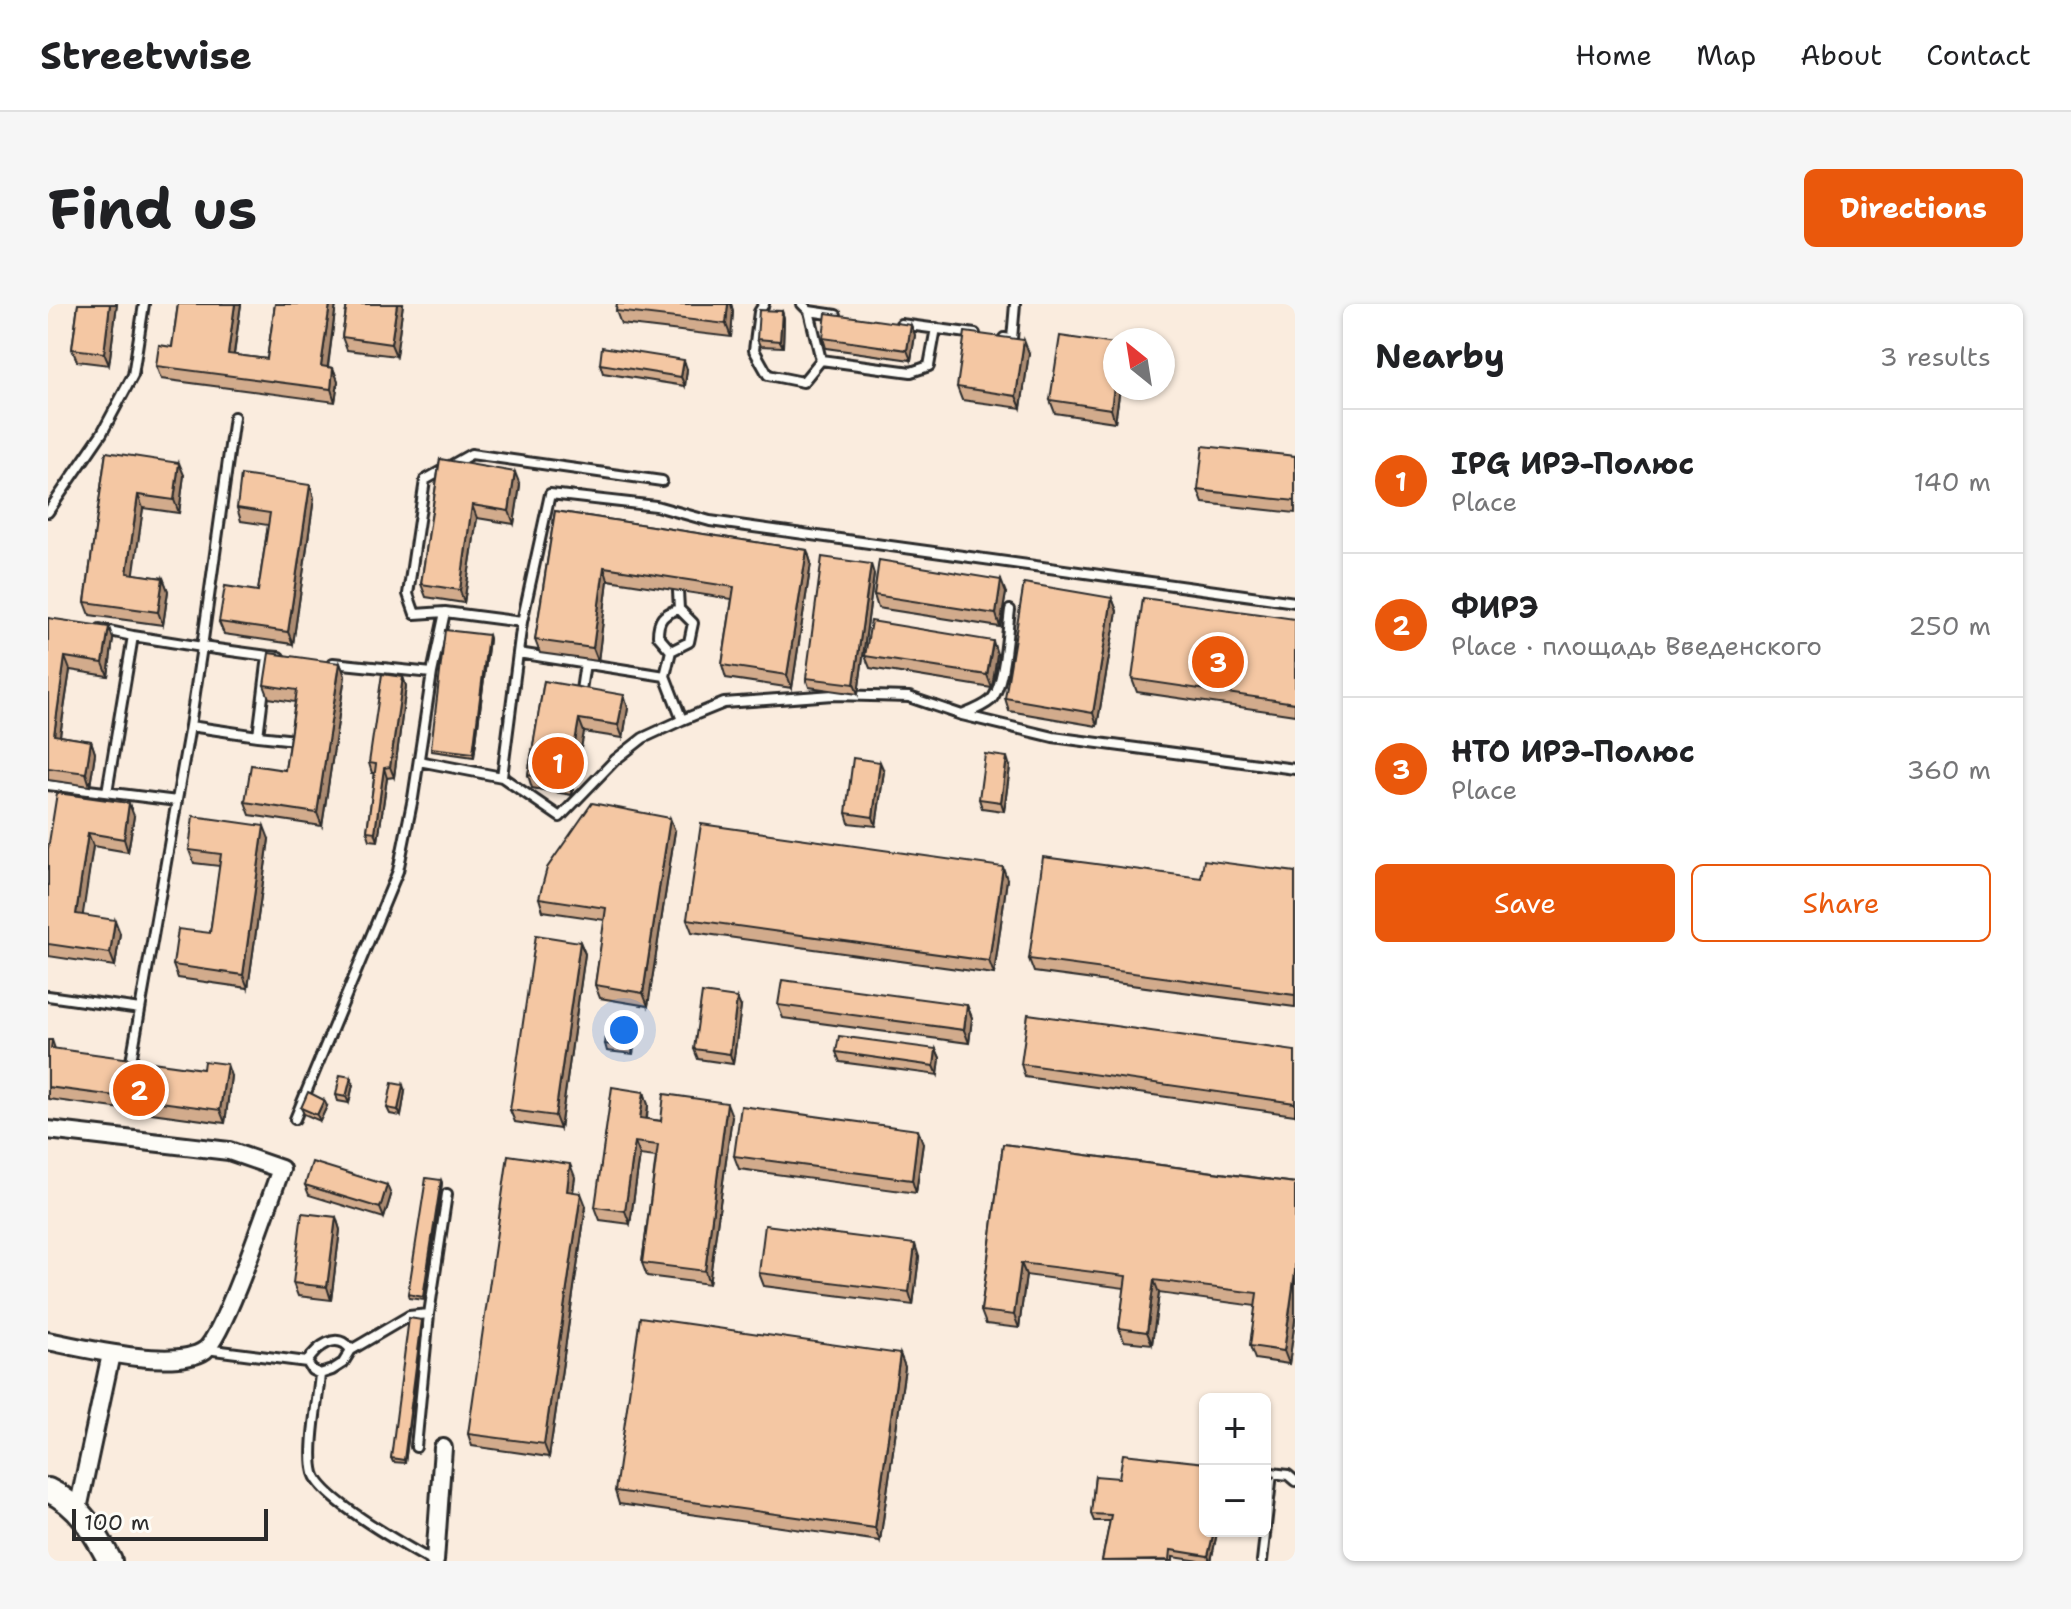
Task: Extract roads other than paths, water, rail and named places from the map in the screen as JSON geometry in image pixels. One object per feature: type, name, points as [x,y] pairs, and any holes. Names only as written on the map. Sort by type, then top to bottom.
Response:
[{"type":"street","points":[[48,1130],[229,1151],[281,1169],[224,1319],[205,1349],[181,1359],[111,1354],[48,1341]]},
{"type":"street","points":[[78,1509],[111,1354]]},
{"type":"street","points":[[433,1561],[443,1448]]},
{"type":"street","points":[[48,1490],[62,1496],[78,1509],[110,1561]]},
{"type":"lane","points":[[48,512],[102,433],[133,375],[144,304]]},
{"type":"lane","points":[[764,304],[759,312],[754,350],[768,375],[803,382],[821,360]]},
{"type":"lane","points":[[997,337],[1012,339],[1015,304]]},
{"type":"lane","points":[[821,360],[805,308],[841,316]]},
{"type":"lane","points":[[888,322],[982,335]]},
{"type":"lane","points":[[821,360],[911,372],[929,366],[936,328]]},
{"type":"lane","points":[[129,1071],[190,726],[234,417]]},
{"type":"lane","points":[[522,622],[445,612],[415,614],[408,594],[425,480],[471,454],[662,481]]},
{"type":"lane","points":[[502,777],[522,622],[550,494],[656,506],[710,521],[1295,602]]},
{"type":"lane","points":[[691,530],[695,517]]},
{"type":"lane","points":[[678,591],[679,609],[693,623],[689,642],[671,651],[665,676],[682,720]]},
{"type":"lane","points":[[671,651],[658,636],[658,624],[665,613],[679,609]]},
{"type":"lane","points":[[962,715],[984,706],[994,696],[1001,672],[1010,610]]},
{"type":"lane","points":[[295,1119],[398,871],[445,612]]},
{"type":"lane","points":[[91,627],[202,647],[283,657]]},
{"type":"lane","points":[[107,792],[133,636]]},
{"type":"lane","points":[[518,653],[665,676]]},
{"type":"lane","points":[[258,736],[268,656]]},
{"type":"lane","points":[[328,662],[432,673]]},
{"type":"lane","points":[[580,699],[585,663]]},
{"type":"lane","points":[[419,761],[502,777],[560,817],[615,760],[643,738],[682,720],[724,703],[833,693],[909,697],[962,715],[1053,737],[1295,769]]},
{"type":"lane","points":[[190,726],[296,740]]},
{"type":"lane","points":[[48,785],[177,801]]},
{"type":"lane","points":[[48,996],[140,1009]]},
{"type":"lane","points":[[416,1447],[429,1314],[447,1194]]},
{"type":"lane","points":[[307,1362],[312,1370],[320,1374],[332,1370],[343,1363],[351,1350],[409,1316],[429,1314]]},
{"type":"lane","points":[[307,1362],[316,1348],[327,1342],[339,1340],[347,1343],[351,1350]]},
{"type":"lane","points":[[205,1349],[307,1362]]},
{"type":"lane","points":[[320,1374],[313,1457],[314,1474],[321,1486],[348,1508],[433,1561]]},
{"type":"lane","points":[[1262,1561],[1272,1473],[1288,1475],[1295,1481]]},
{"type":"place","name":"НТО ИРЭ-Полюс","points":[[1218,662]]},
{"type":"place","name":"IPG ИРЭ-Полюс","points":[[558,763]]},
{"type":"place","name":"ФИРЭ","points":[[139,1090]]}]
